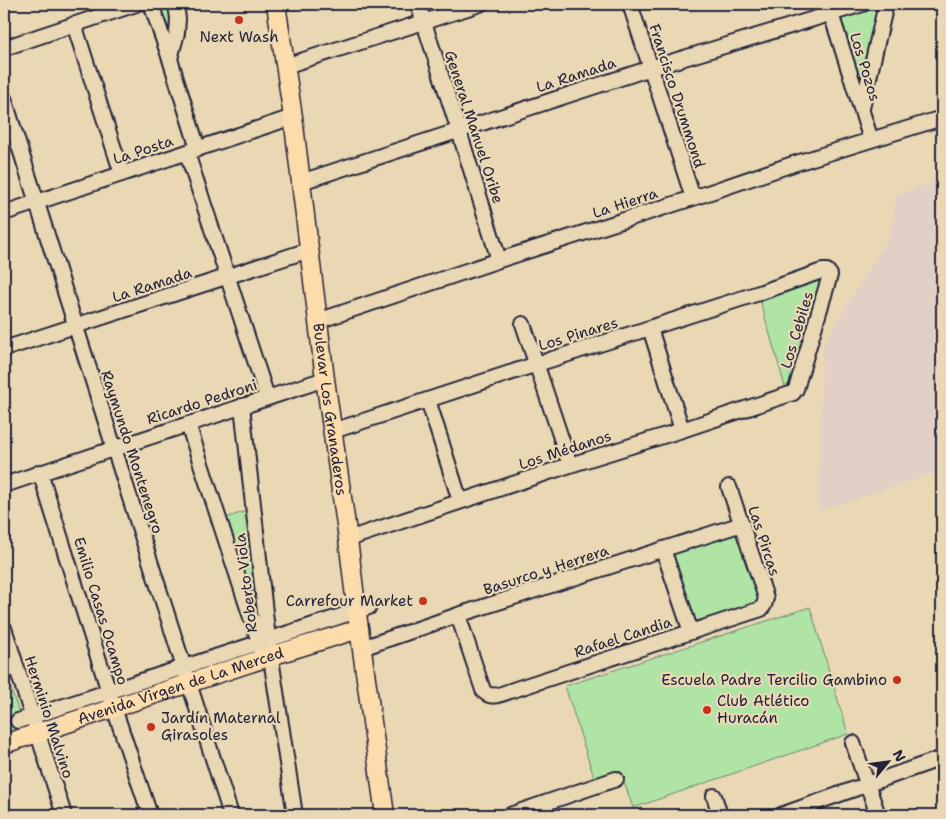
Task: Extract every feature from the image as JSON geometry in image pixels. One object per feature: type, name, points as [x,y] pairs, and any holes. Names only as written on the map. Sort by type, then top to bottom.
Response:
[{"type":"main road","name":"Bulevar Los Granaderos","points":[[276,4],[293,117],[325,379],[348,539],[363,609],[359,629],[385,815]]},
{"type":"main road","name":"Avenida Virgen de La Merced","points":[[4,744],[29,724],[111,700],[266,649],[359,629]]},
{"type":"street","points":[[4,48],[136,4]]},
{"type":"street","points":[[151,4],[170,59],[192,151],[228,277],[267,397]]},
{"type":"street","points":[[170,59],[177,33],[176,4]]},
{"type":"street","name":"General Manuel Oribe","points":[[418,4],[499,260]]},
{"type":"street","points":[[285,66],[480,4]]},
{"type":"street","name":"Francisco Drummond","points":[[630,4],[693,198]]},
{"type":"street","name":"La Ramada","points":[[301,182],[829,8],[863,4]]},
{"type":"street","points":[[861,110],[886,4]]},
{"type":"street","name":"Los Pozos","points":[[829,8],[871,140]]},
{"type":"street","points":[[74,24],[122,174]]},
{"type":"street","name":"Raymundo Montenegro","points":[[4,98],[231,815]]},
{"type":"street","name":"La Posta","points":[[4,213],[293,117]]},
{"type":"street","name":"La Hierra","points":[[318,321],[793,164],[942,118]]},
{"type":"street","name":"La Ramada","points":[[4,349],[309,250]]},
{"type":"street","name":"Los Pinares","points":[[333,431],[822,271],[828,271],[830,276]]},
{"type":"street","name":"Los Cebiles","points":[[793,393],[799,380],[830,276]]},
{"type":"street","points":[[523,324],[570,465]]},
{"type":"street","points":[[650,328],[682,430]]},
{"type":"street","name":"Ricardo Pedroni","points":[[4,485],[325,379]]},
{"type":"street","name":"Los Médanos","points":[[348,539],[793,393]]},
{"type":"street","points":[[428,400],[460,502]]},
{"type":"street","name":"Roberto Viola","points":[[242,406],[266,649],[295,815]]},
{"type":"street","points":[[188,424],[266,649]]},
{"type":"street","name":"Emilio Casas Ocampo","points":[[40,472],[111,700],[150,815]]},
{"type":"street","name":"Las Pircas","points":[[730,487],[766,598],[764,605]]},
{"type":"street","name":"Basurco y Herrera","points":[[362,648],[458,615],[742,524]]},
{"type":"street","points":[[663,549],[691,632]]},
{"type":"street","name":"Rafael Candia","points":[[458,615],[483,690],[486,695],[495,696],[761,610],[764,605]]},
{"type":"street","name":"Avenida Virgen de La Merced","points":[[266,649],[363,609]]},
{"type":"street","name":"Herminio Malvino","points":[[4,633],[29,724],[64,815]]},
{"type":"street","points":[[853,743],[878,815]]},
{"type":"street","points":[[781,815],[942,758]]},
{"type":"street","points":[[510,815],[616,779]]},
{"type":"street","points":[[714,796],[720,815]]},
{"type":"shaded area","points":[[942,180],[942,471],[818,511],[823,345],[891,233],[896,195]]},
{"type":"green space","points":[[159,4],[170,4],[170,36]]},
{"type":"green space","points":[[872,4],[879,4],[861,81],[840,14]]},
{"type":"green space","points":[[821,276],[826,278],[793,384],[786,390],[759,297]]},
{"type":"green space","points":[[252,509],[258,611],[255,613],[223,519]]},
{"type":"green space","points":[[741,524],[764,605],[691,632],[663,549]]},
{"type":"green space","name":"Club Atlético Huracán","points":[[810,607],[848,734],[633,808],[622,776],[596,784],[565,686]]},
{"type":"green space","points":[[4,669],[26,733],[4,740]]},
{"type":"place","name":"Next Wash","points":[[239,20]]},
{"type":"place","name":"Carrefour Market","points":[[423,601]]},
{"type":"place","name":"Escuela Padre Tercilio Gambino","points":[[897,680]]},
{"type":"place","name":"Club Atlético Huracán","points":[[707,710]]},
{"type":"place","name":"Jardín Maternal Girasoles","points":[[151,727]]}]
